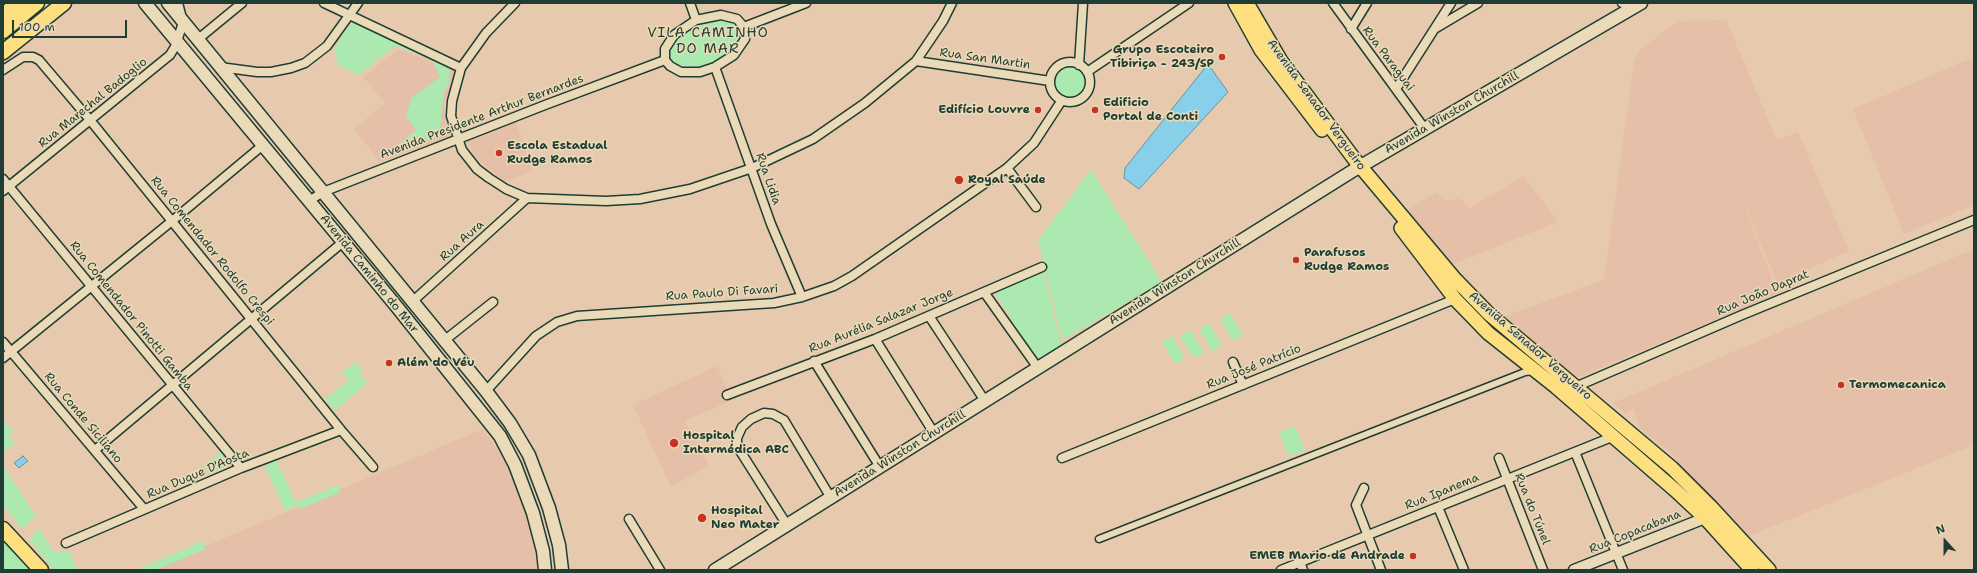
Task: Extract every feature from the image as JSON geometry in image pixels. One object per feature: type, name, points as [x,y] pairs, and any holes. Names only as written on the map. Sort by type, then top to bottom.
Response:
[{"type":"highway","points":[[3,14],[18,3]]},
{"type":"highway","points":[[3,31],[37,3]]},
{"type":"highway","points":[[3,52],[64,3]]},
{"type":"highway","points":[[3,520],[25,553]]},
{"type":"highway","points":[[3,529],[41,570]]},
{"type":"main road","name":"Avenida Caminho do Mar","points":[[145,3],[343,242],[500,436],[515,465],[533,513],[543,551],[545,570]]},
{"type":"main road","name":"Avenida Caminho do Mar","points":[[168,3],[445,340],[510,423],[528,455],[549,508],[559,545],[562,570]]},
{"type":"main road","name":"Avenida Senador Vergueiro","points":[[1235,3],[1269,61],[1357,168],[1454,278],[1489,314],[1570,391],[1612,437],[1642,461],[1705,518],[1752,570]]},
{"type":"main road","name":"Avenida Senador Vergueiro","points":[[1247,3],[1281,61],[1357,168],[1456,298],[1488,333],[1534,371],[1570,391],[1672,468],[1710,506],[1769,570]]},
{"type":"main road","name":"Avenida Winston Churchill","points":[[715,570],[1357,168],[1631,5]]},
{"type":"main road","points":[[463,390],[472,397],[486,391]]},
{"type":"street","points":[[178,3],[183,22]]},
{"type":"street","points":[[197,40],[242,3]]},
{"type":"street","points":[[324,3],[461,68]]},
{"type":"street","points":[[220,67],[257,72],[282,70],[310,60],[327,46],[358,3]]},
{"type":"street","points":[[515,3],[482,38],[461,68],[452,101],[452,116],[457,139],[462,150],[477,168],[506,189],[527,198],[606,201],[640,199],[690,189],[752,168],[813,139],[835,126],[892,83],[916,61],[944,21],[952,3]]},
{"type":"street","points":[[690,3],[696,20]]},
{"type":"street","points":[[744,27],[786,7],[806,3]]},
{"type":"street","points":[[1079,65],[1083,3]]},
{"type":"street","points":[[1087,72],[1189,3]]},
{"type":"street","name":"Rua Paraguai","points":[[1333,3],[1425,128]]},
{"type":"street","points":[[1351,29],[1367,3]]},
{"type":"street","points":[[1396,89],[1451,3]]},
{"type":"street","points":[[1434,29],[1478,3]]},
{"type":"street","points":[[713,16],[730,16],[737,19],[744,27],[745,39],[739,48],[726,61],[715,67],[700,72],[681,72],[674,70],[666,60],[665,49],[674,35],[696,20],[713,16]]},
{"type":"street","name":"Rua Marechal Badoglio","points":[[6,189],[166,59],[173,50],[183,22]]},
{"type":"street","name":"Rua Comendador Rodolfo Crespi","points":[[3,70],[19,59],[28,56],[39,60],[90,120],[341,430],[373,467]]},
{"type":"street","name":"Avenida Presidente Arthur Bernardes","points":[[309,201],[323,192],[457,139],[666,60]]},
{"type":"street","name":"Rua San Martin","points":[[916,61],[1050,81]]},
{"type":"street","points":[[1071,62],[1079,65],[1087,72],[1089,85],[1083,97],[1070,102],[1062,100],[1053,93],[1050,81],[1052,73],[1058,66],[1071,62]]},
{"type":"street","name":"Rua Lidia","points":[[715,67],[771,224],[802,297]]},
{"type":"street","name":"Rua Paulo Di Favari","points":[[486,391],[536,336],[557,322],[577,316],[774,303],[802,297],[834,286],[852,276],[1007,168],[1034,143],[1062,100]]},
{"type":"street","points":[[3,358],[263,145]]},
{"type":"street","points":[[1007,168],[1036,207]]},
{"type":"street","name":"Rua Comendador Pinotti Gamba","points":[[3,179],[6,189],[92,286],[241,468]]},
{"type":"street","name":"Rua Aura","points":[[413,301],[527,198]]},
{"type":"street","name":"Rua João Daprat","points":[[1570,391],[1742,315],[1974,220]]},
{"type":"street","points":[[95,450],[252,320],[343,242]]},
{"type":"street","name":"Rua Aurélia Salazar Jorge","points":[[727,395],[875,339],[1042,267]]},
{"type":"street","points":[[984,292],[1038,368]]},
{"type":"street","name":"Rua José Patrício","points":[[1062,458],[1456,298]]},
{"type":"street","points":[[445,340],[493,302]]},
{"type":"street","points":[[930,316],[985,401]]},
{"type":"street","points":[[875,339],[934,433]]},
{"type":"street","name":"Rua Conde Siciliano","points":[[3,342],[144,509]]},
{"type":"street","points":[[814,361],[880,467]]},
{"type":"street","points":[[1233,362],[1243,385]]},
{"type":"street","points":[[1099,539],[1524,372],[1534,371]]},
{"type":"street","points":[[787,525],[737,446],[737,438],[742,427],[751,419],[764,414],[773,414],[784,420],[831,498]]},
{"type":"street","name":"Rua Duque D'Aosta","points":[[66,544],[241,468],[341,430]]},
{"type":"street","name":"Rua Ipanema","points":[[1281,570],[1302,566],[1366,536],[1612,437]]},
{"type":"street","points":[[1575,452],[1623,570]]},
{"type":"street","name":"Rua do Túnel","points":[[1499,458],[1543,570]]},
{"type":"street","points":[[1364,488],[1356,505],[1366,536],[1381,570]]},
{"type":"street","points":[[1438,507],[1464,570]]},
{"type":"street","name":"Rua Copacabana","points":[[1574,570],[1705,518]]},
{"type":"street","points":[[629,519],[660,570]]},
{"type":"shaded area","points":[[1726,20],[1777,140],[1798,132],[1849,251],[1777,283],[1736,184],[1778,294],[1571,380],[1504,321],[1505,316],[1604,280],[1634,62],[1640,49],[1679,21]]},
{"type":"shaded area","points":[[399,49],[458,72],[444,103],[450,136],[380,162],[354,129],[385,103],[363,77]]},
{"type":"shaded area","points":[[1974,57],[1974,205],[1904,234],[1853,109]]},
{"type":"shaded area","name":"Escola Estadual Rudge Ramos","points":[[516,122],[532,171],[504,182],[473,155],[467,141]]},
{"type":"shaded area","points":[[1524,176],[1558,222],[1451,265],[1407,211],[1436,192],[1446,201],[1459,198],[1470,208]]},
{"type":"shaded area","name":"Termomecanica","points":[[1974,249],[1974,445],[1747,537],[1669,451],[1643,431],[1633,408],[1625,414],[1613,403]]},
{"type":"shaded area","name":"Hospital Intermédica ABC","points":[[717,366],[732,400],[685,421],[709,465],[671,487],[633,405]]},
{"type":"shaded area","points":[[483,429],[510,469],[529,518],[539,559],[540,570],[149,570]]},
{"type":"green space","points":[[361,17],[448,57],[450,80],[444,93],[440,129],[437,137],[388,154],[416,130],[406,117],[412,97],[440,77],[432,60],[396,46],[385,53],[359,75],[338,65],[334,51],[345,29]]},
{"type":"green space","points":[[724,18],[733,20],[744,33],[735,50],[710,65],[700,68],[677,65],[671,59],[669,54],[671,47],[675,40],[683,33],[703,23]]},
{"type":"green space","points":[[1074,64],[1083,69],[1087,75],[1087,89],[1083,95],[1074,100],[1066,100],[1057,95],[1053,89],[1052,78],[1057,69],[1063,65]]},
{"type":"green space","points":[[1091,170],[1162,282],[1062,340],[1038,240]]},
{"type":"green space","points":[[1043,269],[1061,345],[1037,360],[995,293]]},
{"type":"green space","points":[[1230,313],[1243,335],[1233,341],[1220,319]]},
{"type":"green space","points":[[1209,323],[1222,345],[1212,351],[1199,329]]},
{"type":"green space","points":[[1190,330],[1204,352],[1194,358],[1180,336]]},
{"type":"green space","points":[[1172,336],[1185,358],[1175,364],[1162,342]]},
{"type":"green space","points":[[355,362],[362,370],[360,372],[367,383],[335,411],[325,399],[349,380],[342,372]]},
{"type":"green space","points":[[3,420],[13,431],[9,435],[15,443],[3,453]]},
{"type":"green space","points":[[1295,426],[1305,450],[1289,456],[1279,432]]},
{"type":"green space","points":[[222,452],[227,467],[210,474],[202,465]]},
{"type":"green space","points":[[276,460],[296,502],[338,485],[341,492],[300,509],[298,505],[285,510],[264,465]]},
{"type":"green space","points":[[3,466],[36,516],[21,529],[3,504]]},
{"type":"green space","points":[[39,528],[53,551],[70,551],[77,570],[54,570],[29,539]]},
{"type":"green space","points":[[3,538],[30,570],[3,569]]},
{"type":"green space","points":[[203,541],[206,549],[155,570],[136,570]]},
{"type":"water","points":[[1208,64],[1228,92],[1139,189],[1124,178],[1125,168]]},
{"type":"water","points":[[23,456],[28,461],[19,468],[14,463]]},
{"type":"place","name":"Grupo Escoteiro Tibiriça - 243/SP","points":[[1222,57]]},
{"type":"place","name":"Edifício Louvre","points":[[1038,110]]},
{"type":"place","name":"Edificio Portal de Conti","points":[[1095,110]]},
{"type":"place","name":"Escola Estadual Rudge Ramos","points":[[499,153]]},
{"type":"place","name":"Royal Saúde","points":[[959,180]]},
{"type":"place","name":"Parafusos Rudge Ramos","points":[[1296,260]]},
{"type":"place","name":"Além do Véu","points":[[389,363]]},
{"type":"place","name":"Termomecanica","points":[[1841,385]]},
{"type":"place","name":"Hospital Intermédica ABC","points":[[674,443]]},
{"type":"place","name":"Hospital Neo Mater","points":[[702,518]]},
{"type":"place","name":"EMEB Mario de Andrade","points":[[1413,556]]},
{"type":"district","name":"VILA CAMINHO DO MAR","points":[[708,42]]}]
